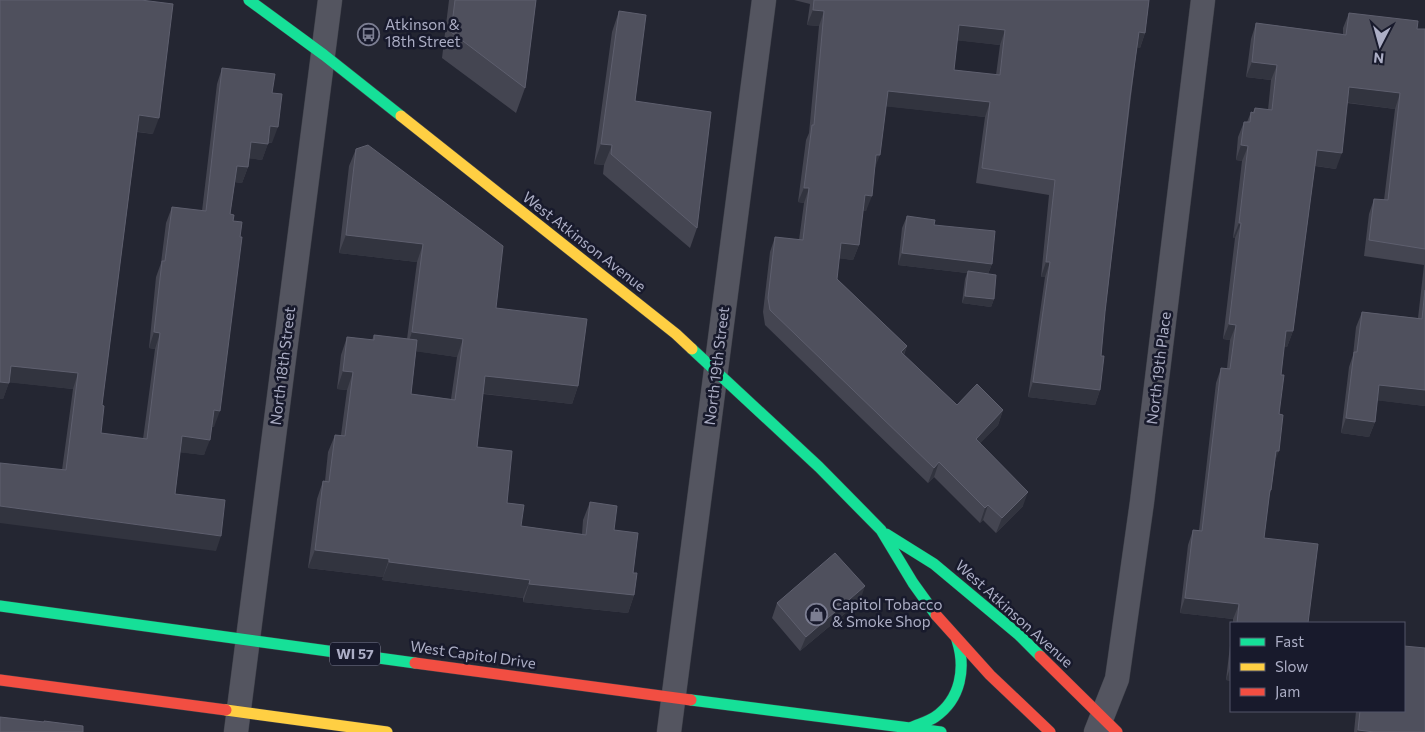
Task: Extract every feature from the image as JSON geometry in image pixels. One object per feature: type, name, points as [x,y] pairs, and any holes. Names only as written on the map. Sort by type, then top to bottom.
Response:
[{"type":"main road","name":"West Atkinson Avenue","points":[[249,0],[324,55],[676,334],[819,467],[881,530],[934,564],[959,583],[1019,635],[1105,727]]},
{"type":"main road","name":"West Atkinson Avenue","points":[[881,530],[913,583],[934,613],[990,675],[1050,732]]},
{"type":"main road","name":"West Capitol Drive","points":[[0,606],[673,698],[941,732]]},
{"type":"main road","points":[[910,728],[935,717],[948,706],[956,692],[962,669],[962,659],[957,640]]},
{"type":"main road","points":[[0,680],[237,722],[387,732]]},
{"type":"street","name":"North 18th Street","points":[[237,722],[330,0]]},
{"type":"street","name":"North 19th Street","points":[[668,732],[717,371],[764,0]]},
{"type":"street","name":"North 19th Place","points":[[1105,727],[1117,679],[1138,537],[1203,0]]},
{"type":"building","points":[[0,0],[141,0],[173,4],[159,118],[139,115],[102,405],[104,406],[101,433],[147,439],[160,333],[154,332],[162,261],[165,261],[172,207],[206,211],[222,68],[275,74],[272,93],[282,94],[278,127],[270,126],[268,144],[251,142],[248,167],[237,166],[230,214],[234,215],[233,221],[242,222],[240,237],[242,237],[220,411],[214,410],[210,440],[182,436],[175,494],[225,500],[221,536],[0,506],[0,463],[66,470],[78,373],[11,366],[9,383],[0,382]]},
{"type":"building","points":[[455,0],[536,0],[525,88],[451,32]]},
{"type":"building","points":[[814,0],[1149,0],[1145,33],[1139,32],[1130,97],[1105,312],[1101,356],[1104,356],[1100,390],[1033,382],[1050,262],[1046,262],[1055,180],[982,168],[990,102],[888,91],[880,155],[876,155],[872,196],[865,195],[859,245],[841,243],[837,279],[907,346],[901,352],[957,405],[977,384],[1003,410],[976,439],[1028,492],[1002,518],[988,505],[985,508],[939,462],[934,468],[770,310],[768,298],[775,237],[803,240],[809,188],[804,188],[812,125],[814,125],[824,11],[813,10]],"holes":[[[959,25],[1005,30],[1000,75],[954,70]]]},
{"type":"building","points":[[619,11],[646,15],[635,101],[711,112],[697,228],[611,154],[612,145],[601,144]]},
{"type":"building","points":[[1349,13],[1418,21],[1417,29],[1425,29],[1425,249],[1369,240],[1374,199],[1388,200],[1400,93],[1349,87],[1342,153],[1317,150],[1293,331],[1286,331],[1281,375],[1284,375],[1279,414],[1283,415],[1279,451],[1276,451],[1264,538],[1318,544],[1308,622],[1237,622],[1239,604],[1185,598],[1193,530],[1202,531],[1221,368],[1230,369],[1236,325],[1229,324],[1248,146],[1241,145],[1244,122],[1250,122],[1251,112],[1254,113],[1255,108],[1272,110],[1277,65],[1252,62],[1256,23],[1346,35]]},
{"type":"building","points":[[368,145],[503,246],[496,308],[587,319],[578,386],[485,376],[477,447],[512,451],[507,503],[524,505],[521,526],[586,535],[590,502],[617,506],[614,530],[638,533],[633,573],[637,573],[634,595],[529,584],[530,580],[389,562],[389,559],[315,550],[323,481],[329,482],[335,435],[345,436],[353,372],[343,371],[347,337],[374,340],[374,335],[417,340],[411,394],[455,400],[463,339],[412,332],[423,244],[346,235],[356,149]]},
{"type":"building","points":[[907,216],[935,220],[934,225],[995,231],[992,264],[902,253]]},
{"type":"building","points":[[968,271],[996,275],[994,299],[965,296]]},
{"type":"building","points":[[1425,290],[1425,390],[1379,385],[1375,422],[1346,418],[1354,352],[1357,352],[1362,312],[1422,319]]},
{"type":"building","points":[[835,553],[865,586],[806,637],[777,603]]},
{"type":"building","points":[[1405,646],[1425,648],[1425,732],[1374,732],[1358,730],[1360,712],[1405,712]]},
{"type":"building","points":[[0,717],[83,726],[83,732],[0,732]]},
{"type":"traffic: fast","points":[[249,0],[324,55],[401,116]]},
{"type":"traffic: fast","points":[[692,349],[819,467],[881,530],[913,583],[936,615]]},
{"type":"traffic: fast","points":[[886,534],[934,564],[1019,635],[1040,656]]},
{"type":"traffic: fast","points":[[0,606],[415,663]]},
{"type":"traffic: fast","points":[[910,728],[935,717],[944,710],[956,692],[961,672],[960,651],[957,640]]},
{"type":"traffic: fast","points":[[691,700],[941,732]]},
{"type":"traffic: slow","points":[[401,116],[676,334],[692,349]]},
{"type":"traffic: slow","points":[[226,710],[387,732]]},
{"type":"traffic: jam","points":[[936,615],[990,675],[1050,732]]},
{"type":"traffic: jam","points":[[1040,656],[1117,732]]},
{"type":"traffic: jam","points":[[415,663],[691,700]]},
{"type":"traffic: jam","points":[[0,680],[226,710]]},
{"type":"place","name":"Atkinson & 18th Street","points":[[369,34]]},
{"type":"place","name":"Capitol Tobacco & Smoke Shop","points":[[816,614]]}]
